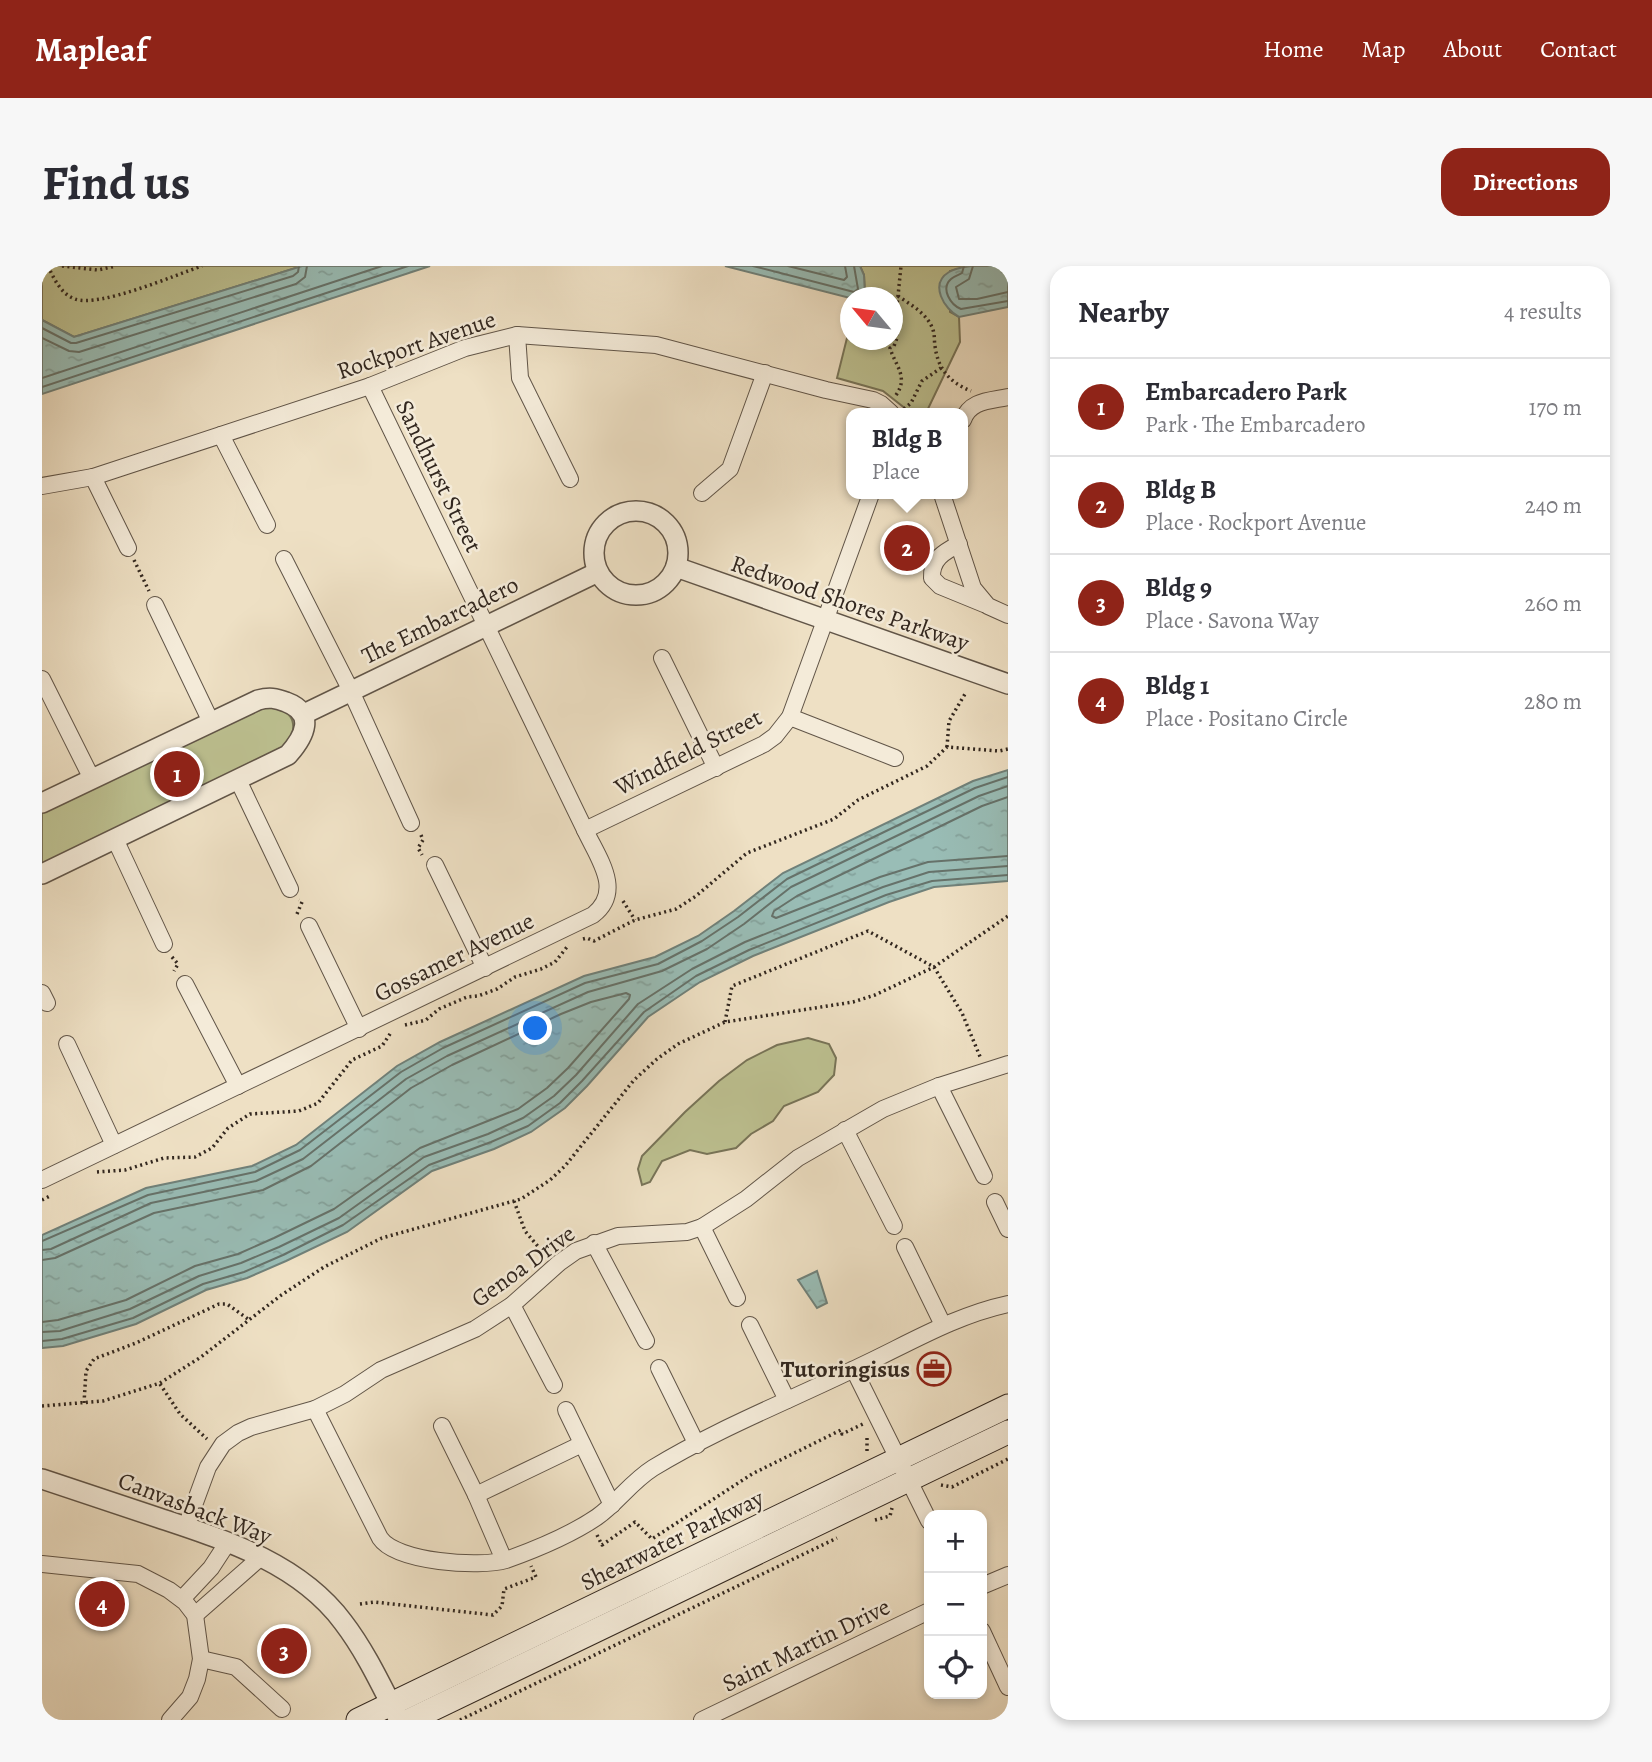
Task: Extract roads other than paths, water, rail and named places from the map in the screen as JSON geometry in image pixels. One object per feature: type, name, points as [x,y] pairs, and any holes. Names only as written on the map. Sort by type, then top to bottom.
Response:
[{"type":"main road","name":"Shearwater Parkway","points":[[410,1720],[904,1469],[1008,1406]]},
{"type":"main road","name":"Shearwater Parkway","points":[[358,1720],[394,1712],[904,1469],[1008,1432]]},
{"type":"street","name":"Rockport Avenue","points":[[42,486],[93,477],[370,386],[465,348],[517,335],[656,345],[892,407]]},
{"type":"street","points":[[517,335],[520,378],[570,479]]},
{"type":"street","points":[[702,493],[730,469],[765,373]]},
{"type":"street","name":"Sandhurst Street","points":[[370,386],[485,625]]},
{"type":"street","points":[[968,410],[970,407],[986,401],[1008,397]]},
{"type":"street","points":[[221,435],[267,525]]},
{"type":"street","points":[[93,477],[128,548]]},
{"type":"street","points":[[825,620],[868,499]]},
{"type":"street","points":[[944,499],[969,580],[988,606]]},
{"type":"street","points":[[629,511],[655,514],[668,525],[677,541],[676,567],[657,590],[628,595],[611,587],[598,572],[593,555],[596,538],[612,517],[629,511]]},
{"type":"street","points":[[959,544],[938,557],[932,569],[932,578],[940,586],[1008,615]]},
{"type":"street","points":[[284,559],[351,691],[411,823]]},
{"type":"street","name":"Redwood Shores Parkway","points":[[676,567],[1008,684]]},
{"type":"street","name":"The Embarcadero","points":[[304,714],[598,572]]},
{"type":"street","points":[[155,605],[211,722]]},
{"type":"street","name":"Windfield Street","points":[[585,830],[716,768],[775,736],[790,717],[825,620]]},
{"type":"street","name":"Gossamer Avenue","points":[[42,1180],[485,968],[593,915],[600,909],[609,893],[609,883],[485,625]]},
{"type":"street","points":[[662,659],[716,768]]},
{"type":"street","points":[[42,679],[92,779]]},
{"type":"street","points":[[42,803],[258,700],[270,697],[298,706],[304,714],[305,723],[298,745],[288,755],[42,874]]},
{"type":"street","points":[[790,717],[895,758]]},
{"type":"street","points":[[238,780],[290,889]]},
{"type":"street","points":[[116,839],[164,944]]},
{"type":"street","points":[[435,865],[485,968]]},
{"type":"street","points":[[309,926],[359,1029]]},
{"type":"street","points":[[185,984],[238,1086]]},
{"type":"street","points":[[67,1044],[114,1145]]},
{"type":"street","name":"Genoa Drive","points":[[186,1527],[208,1467],[223,1444],[232,1437],[251,1427],[315,1409],[345,1394],[381,1370],[475,1329],[512,1305],[576,1251],[618,1236],[687,1232],[702,1227],[730,1211],[798,1158],[890,1105],[1008,1064]]},
{"type":"street","points":[[939,1086],[984,1177]]},
{"type":"street","points":[[845,1130],[894,1226]]},
{"type":"street","points":[[995,1202],[1008,1230]]},
{"type":"street","points":[[702,1227],[737,1298]]},
{"type":"street","points":[[594,1243],[646,1341]]},
{"type":"street","points":[[905,1247],[943,1325]]},
{"type":"street","points":[[315,1409],[387,1547],[414,1557],[473,1563],[504,1560],[530,1551],[585,1524],[612,1505],[649,1470],[697,1445],[943,1325],[1008,1304]]},
{"type":"street","points":[[512,1305],[554,1385]]},
{"type":"street","points":[[750,1325],[787,1400]]},
{"type":"street","points":[[659,1368],[697,1445]]},
{"type":"street","points":[[854,1370],[924,1511]]},
{"type":"street","points":[[566,1410],[612,1505]]},
{"type":"street","points":[[442,1426],[504,1560]]},
{"type":"street","points":[[476,1495],[582,1444]]},
{"type":"street","name":"Canvasback Way","points":[[42,1479],[228,1542],[261,1557],[311,1590],[343,1621],[380,1681],[394,1712]]},
{"type":"street","points":[[182,1599],[211,1568],[228,1542]]},
{"type":"street","points":[[195,1615],[261,1557]]},
{"type":"street","points":[[42,1564],[138,1574],[182,1599],[195,1615],[201,1659],[190,1697],[170,1720]]},
{"type":"street","points":[[987,1584],[1008,1574]]},
{"type":"street","name":"Saint Martin Drive","points":[[702,1720],[924,1613]]},
{"type":"street","points":[[984,1636],[1008,1687]]},
{"type":"street","points":[[201,1659],[236,1667],[282,1709]]},
{"type":"water","points":[[302,266],[430,266],[42,394],[42,320],[74,337]]},
{"type":"water","points":[[725,266],[860,266],[865,287],[840,287],[840,295]]},
{"type":"water","points":[[971,266],[1008,266],[1008,307],[959,317],[948,308],[939,289],[943,277],[954,270]]},
{"type":"water","points":[[1008,770],[1008,881],[934,887],[753,956],[700,982],[648,1017],[565,1108],[531,1132],[494,1149],[432,1171],[347,1232],[286,1261],[247,1278],[206,1290],[136,1324],[63,1346],[42,1348],[42,1235],[146,1188],[252,1166],[296,1145],[397,1066],[440,1042],[584,976],[655,957],[698,936],[783,873],[973,781]]},
{"type":"water","points":[[817,1271],[827,1303],[817,1308],[798,1280]]},
{"type":"place","name":"Bldg B","points":[[907,548]]},
{"type":"place","name":"Embarcadero Park","points":[[177,774]]},
{"type":"place","name":"Tutoringisus","points":[[934,1369]]},
{"type":"place","name":"Bldg 1","points":[[102,1604]]},
{"type":"place","name":"Bldg 9","points":[[284,1651]]}]
